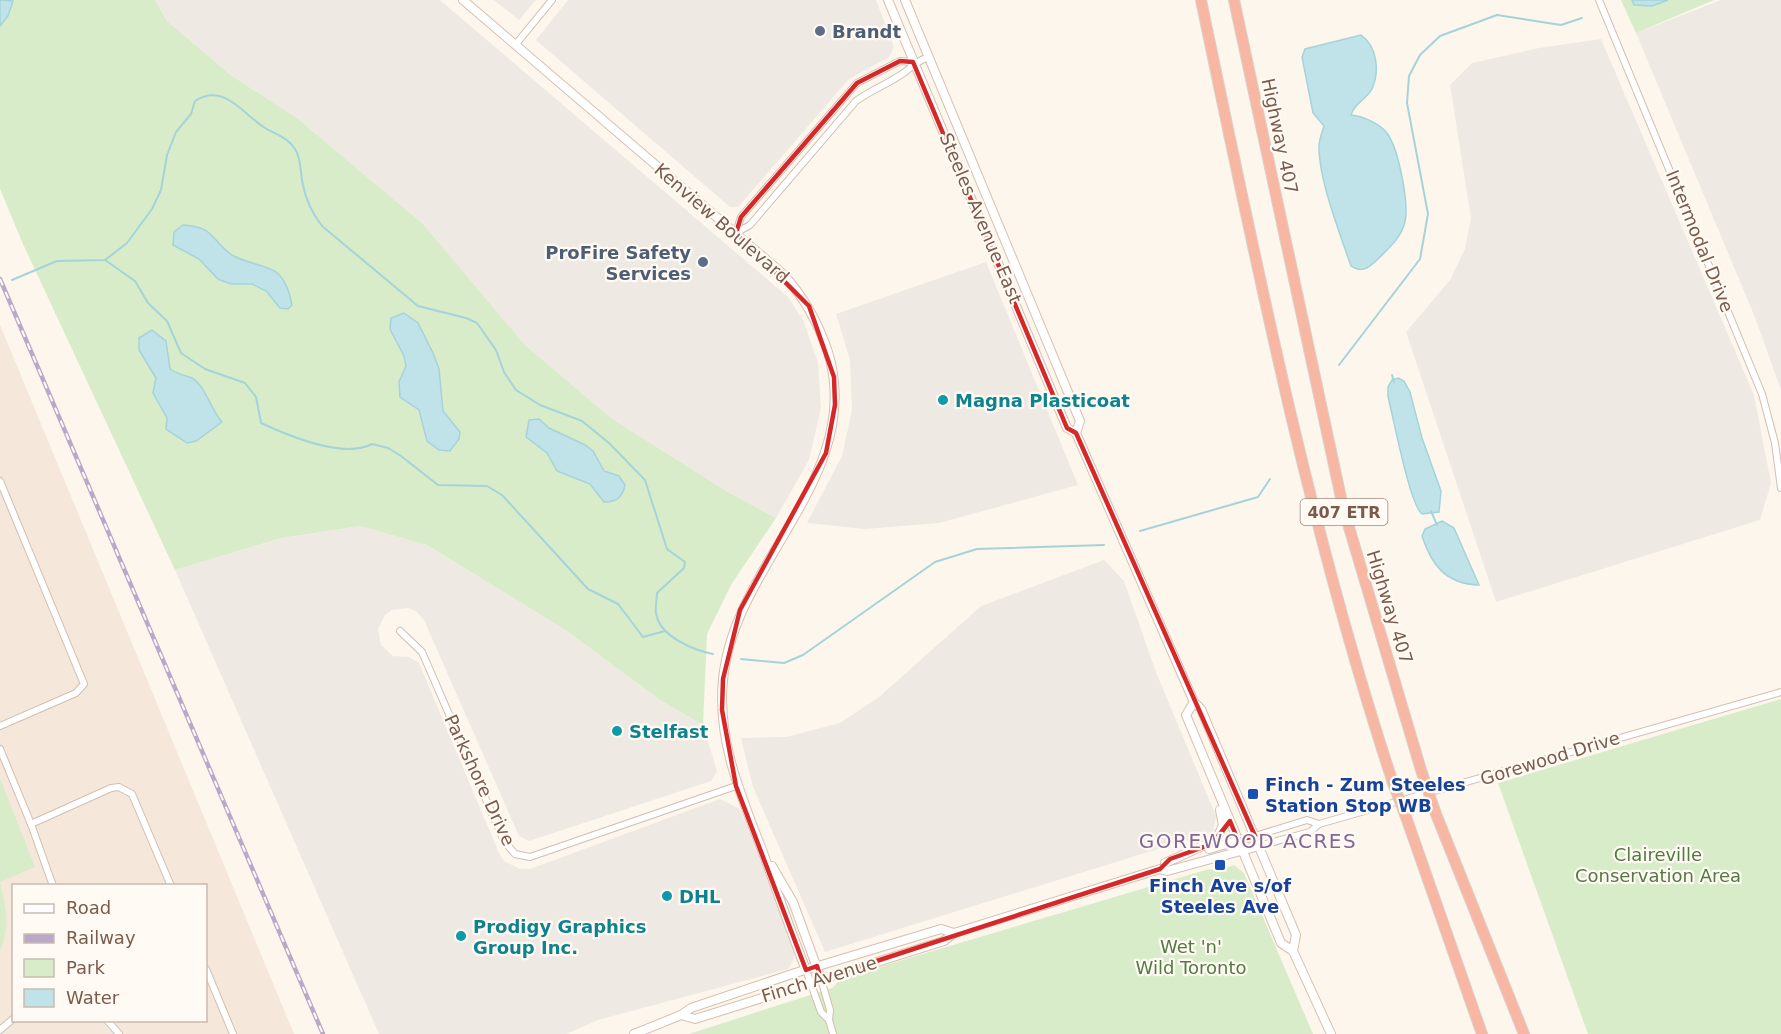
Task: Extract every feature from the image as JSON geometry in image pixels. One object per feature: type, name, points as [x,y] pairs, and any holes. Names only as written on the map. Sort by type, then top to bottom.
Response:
[{"type":"highway","name":"407 ETR","points":[[1201,0],[1263,291],[1328,567],[1393,783],[1482,1034]]},
{"type":"highway","name":"Highway 407","points":[[1234,0],[1343,507],[1436,814],[1524,1034]]},
{"type":"main road","name":"Kenview Boulevard","points":[[463,0],[783,274],[809,306],[821,331],[834,377],[835,405],[832,429],[817,473],[740,610],[729,646],[723,679],[722,710],[736,786],[806,969]]},
{"type":"main road","name":"Steeles Avenue East","points":[[888,0],[1067,428],[1076,433],[1194,702],[1201,709],[1296,935],[1293,951]]},
{"type":"main road","name":"Steeles Avenue East","points":[[905,0],[1080,421],[1076,433]]},
{"type":"main road","name":"Steeles Avenue East","points":[[1194,702],[1186,715],[1281,942],[1293,951],[1331,1034]]},
{"type":"main road","points":[[1163,866],[1212,844],[1219,836],[1223,821],[1214,796],[1215,784]]},
{"type":"main road","name":"Finch Avenue","points":[[681,1015],[695,1018],[944,941],[954,933],[1255,836]]},
{"type":"main road","name":"Finch Avenue","points":[[1163,866],[1167,871],[1259,846]]},
{"type":"main road","name":"Kenview Boulevard","points":[[762,850],[794,902],[821,979]]},
{"type":"main road","name":"Finch Avenue","points":[[634,1034],[681,1015],[691,1008],[806,969],[941,929],[954,933]]},
{"type":"street","points":[[516,44],[552,0]]},
{"type":"street","name":"Intermodal Drive","points":[[1599,0],[1762,394],[1775,443],[1781,488]]},
{"type":"street","points":[[736,233],[741,216],[856,83],[900,61],[914,62],[928,57]]},
{"type":"street","points":[[736,233],[750,225],[856,101],[904,72],[914,62]]},
{"type":"street","points":[[827,115],[837,124]]},
{"type":"street","points":[[0,481],[84,684],[75,693],[0,726]]},
{"type":"street","name":"Parkshore Drive","points":[[400,631],[422,652],[506,844],[515,854],[530,856],[551,850],[736,786]]},
{"type":"street","name":"Gorewood Drive","points":[[1259,846],[1310,832],[1319,824],[1781,692]]},
{"type":"street","points":[[0,749],[53,884]]},
{"type":"street","points":[[31,824],[111,788],[127,790],[132,794],[171,884]]},
{"type":"street","name":"Gorewood Drive","points":[[1255,836],[1307,820],[1319,824]]},
{"type":"street","points":[[806,969],[821,1012],[829,1020]]},
{"type":"street","points":[[207,971],[233,1034]]},
{"type":"street","points":[[821,979],[830,1010],[829,1020],[833,1034]]},
{"type":"street","points":[[0,1030],[12,1020]]},
{"type":"street","points":[[109,1022],[119,1034]]},
{"type":"highlighted area","points":[[900,61],[913,62],[1067,428],[1076,433],[1255,836],[1238,840],[1230,821],[1212,844],[1170,859],[1160,869],[821,979],[817,966],[806,970],[736,786],[722,710],[723,679],[740,610],[826,453],[835,405],[834,377],[809,306],[736,233],[741,217],[857,83],[878,70]]},
{"type":"shaded area","points":[[155,0],[440,0],[788,297],[803,320],[818,362],[821,408],[809,460],[776,518],[726,491],[611,418],[525,345],[423,224],[297,118],[232,76],[167,21]]},
{"type":"shaded area","points":[[494,0],[536,0],[519,20]]},
{"type":"shaded area","points":[[568,0],[876,0],[894,47],[889,57],[849,79],[738,207],[730,207],[536,40]]},
{"type":"shaded area","points":[[1721,0],[1781,0],[1781,390],[1754,315],[1636,33]]},
{"type":"shaded area","points":[[1601,39],[1754,395],[1771,483],[1760,520],[1496,602],[1406,332],[1450,280],[1465,249],[1471,218],[1450,85],[1472,63],[1539,48]]},
{"type":"shaded area","points":[[986,262],[1078,485],[939,523],[865,529],[807,523],[842,456],[852,409],[850,360],[836,314]]},
{"type":"shaded area","points":[[0,325],[294,1034],[0,1034]]},
{"type":"shaded area","points":[[360,526],[427,545],[567,631],[660,700],[703,725],[717,771],[711,781],[529,841],[519,836],[424,620],[416,611],[408,608],[392,610],[385,615],[378,629],[381,645],[393,656],[409,657],[419,663],[504,861],[520,869],[530,869],[720,799],[740,809],[759,856],[794,951],[794,959],[788,969],[598,1020],[567,1034],[379,1034],[175,570],[283,538]]},
{"type":"shaded area","points":[[1104,560],[1124,581],[1156,672],[1216,816],[1213,832],[825,952],[753,787],[741,738],[786,737],[840,723],[878,698],[981,606]]},
{"type":"green space","points":[[0,0],[155,0],[167,21],[232,76],[297,118],[423,224],[525,345],[611,418],[726,491],[776,518],[731,585],[707,634],[703,725],[660,700],[567,631],[427,545],[360,526],[282,538],[175,570],[23,244],[0,189]]},
{"type":"green space","points":[[1621,0],[1714,0],[1636,33]]},
{"type":"green space","name":"Claireville Conservation Area","points":[[1781,699],[1781,1034],[1588,1034],[1498,783]]},
{"type":"green space","points":[[0,778],[35,867],[0,882]]},
{"type":"green space","name":"Wet 'n' Wild Toronto","points":[[1234,865],[1244,873],[1313,1034],[689,1034],[832,988],[842,978],[1209,869],[1217,871]]},
{"type":"green space","points":[[0,882],[6,909],[6,925],[0,951]]},
{"type":"water","points":[[0,0],[13,1],[8,16],[0,26]]},
{"type":"water","points":[[1632,0],[1668,0],[1652,6],[1634,5]]},
{"type":"water","points":[[1361,35],[1374,52],[1376,75],[1372,89],[1355,107],[1351,115],[1380,126],[1387,133],[1399,164],[1406,213],[1401,233],[1394,242],[1372,265],[1359,269],[1351,266],[1327,193],[1319,146],[1324,126],[1313,113],[1302,57],[1305,49]]},
{"type":"water","points":[[183,225],[207,231],[232,255],[276,272],[287,287],[292,305],[288,309],[280,308],[266,291],[252,284],[231,284],[218,279],[199,259],[173,245],[174,232]]},
{"type":"water","points":[[404,313],[418,323],[433,353],[439,369],[443,411],[460,432],[459,439],[450,451],[439,450],[427,441],[419,410],[400,397],[399,382],[406,366],[404,356],[390,329],[391,318]]},
{"type":"water","points":[[152,330],[166,341],[170,369],[197,381],[222,422],[196,441],[187,443],[166,429],[167,418],[153,393],[156,378],[139,350],[139,338]]},
{"type":"water","points":[[1398,378],[1404,381],[1410,392],[1422,438],[1441,491],[1439,512],[1422,514],[1412,494],[1388,397],[1388,387],[1392,380]]},
{"type":"water","points":[[539,419],[549,428],[585,445],[593,451],[604,471],[619,476],[625,485],[619,498],[604,502],[590,484],[557,471],[547,453],[526,437],[529,420]]},
{"type":"water","points":[[1442,521],[1454,528],[1479,585],[1457,581],[1441,571],[1435,564],[1422,536],[1425,529]]},
{"type":"waterway","points":[[1339,365],[1420,259],[1428,214],[1407,103],[1409,76],[1420,55],[1440,36],[1497,15],[1561,25],[1582,18]]},
{"type":"waterway","points":[[12,280],[57,261],[105,260],[127,243],[152,209],[161,190],[167,155],[176,132],[191,114],[195,101],[205,96],[215,95],[233,102],[265,128],[285,139],[295,149],[300,162],[306,196],[312,212],[322,226],[418,306],[477,323],[496,350],[504,372],[516,390],[540,405],[582,421],[609,443],[645,480],[667,549],[685,562],[684,568],[657,593],[658,621],[663,629],[678,641],[713,654]]},
{"type":"waterway","points":[[105,260],[135,281],[148,303],[167,321],[181,353],[205,369],[245,383],[256,397],[261,423],[316,444],[347,449],[372,444],[388,448],[438,485],[487,486],[502,495],[588,589],[618,604],[643,637],[665,631]]},
{"type":"waterway","points":[[1392,375],[1394,382]]},
{"type":"waterway","points":[[1140,531],[1258,497],[1270,479]]},
{"type":"waterway","points":[[1431,511],[1437,525]]},
{"type":"waterway","points":[[741,659],[784,663],[803,655],[935,562],[977,549],[1104,545]]},
{"type":"railway","points":[[0,279],[323,1034]]},
{"type":"place","name":"Brandt","points":[[820,31]]},
{"type":"place","name":"ProFire Safety Services","points":[[703,262]]},
{"type":"place","name":"Magna Plasticoat","points":[[943,400]]},
{"type":"place","name":"Stelfast","points":[[617,731]]},
{"type":"place","name":"Finch - Zum Steeles Station Stop WB","points":[[1253,794]]},
{"type":"place","name":"Finch Ave s/of Steeles Ave","points":[[1220,865]]},
{"type":"place","name":"DHL","points":[[667,896]]},
{"type":"place","name":"Prodigy Graphics Group Inc.","points":[[461,936]]},
{"type":"district","name":"GOREWOOD ACRES","points":[[1248,841]]}]
